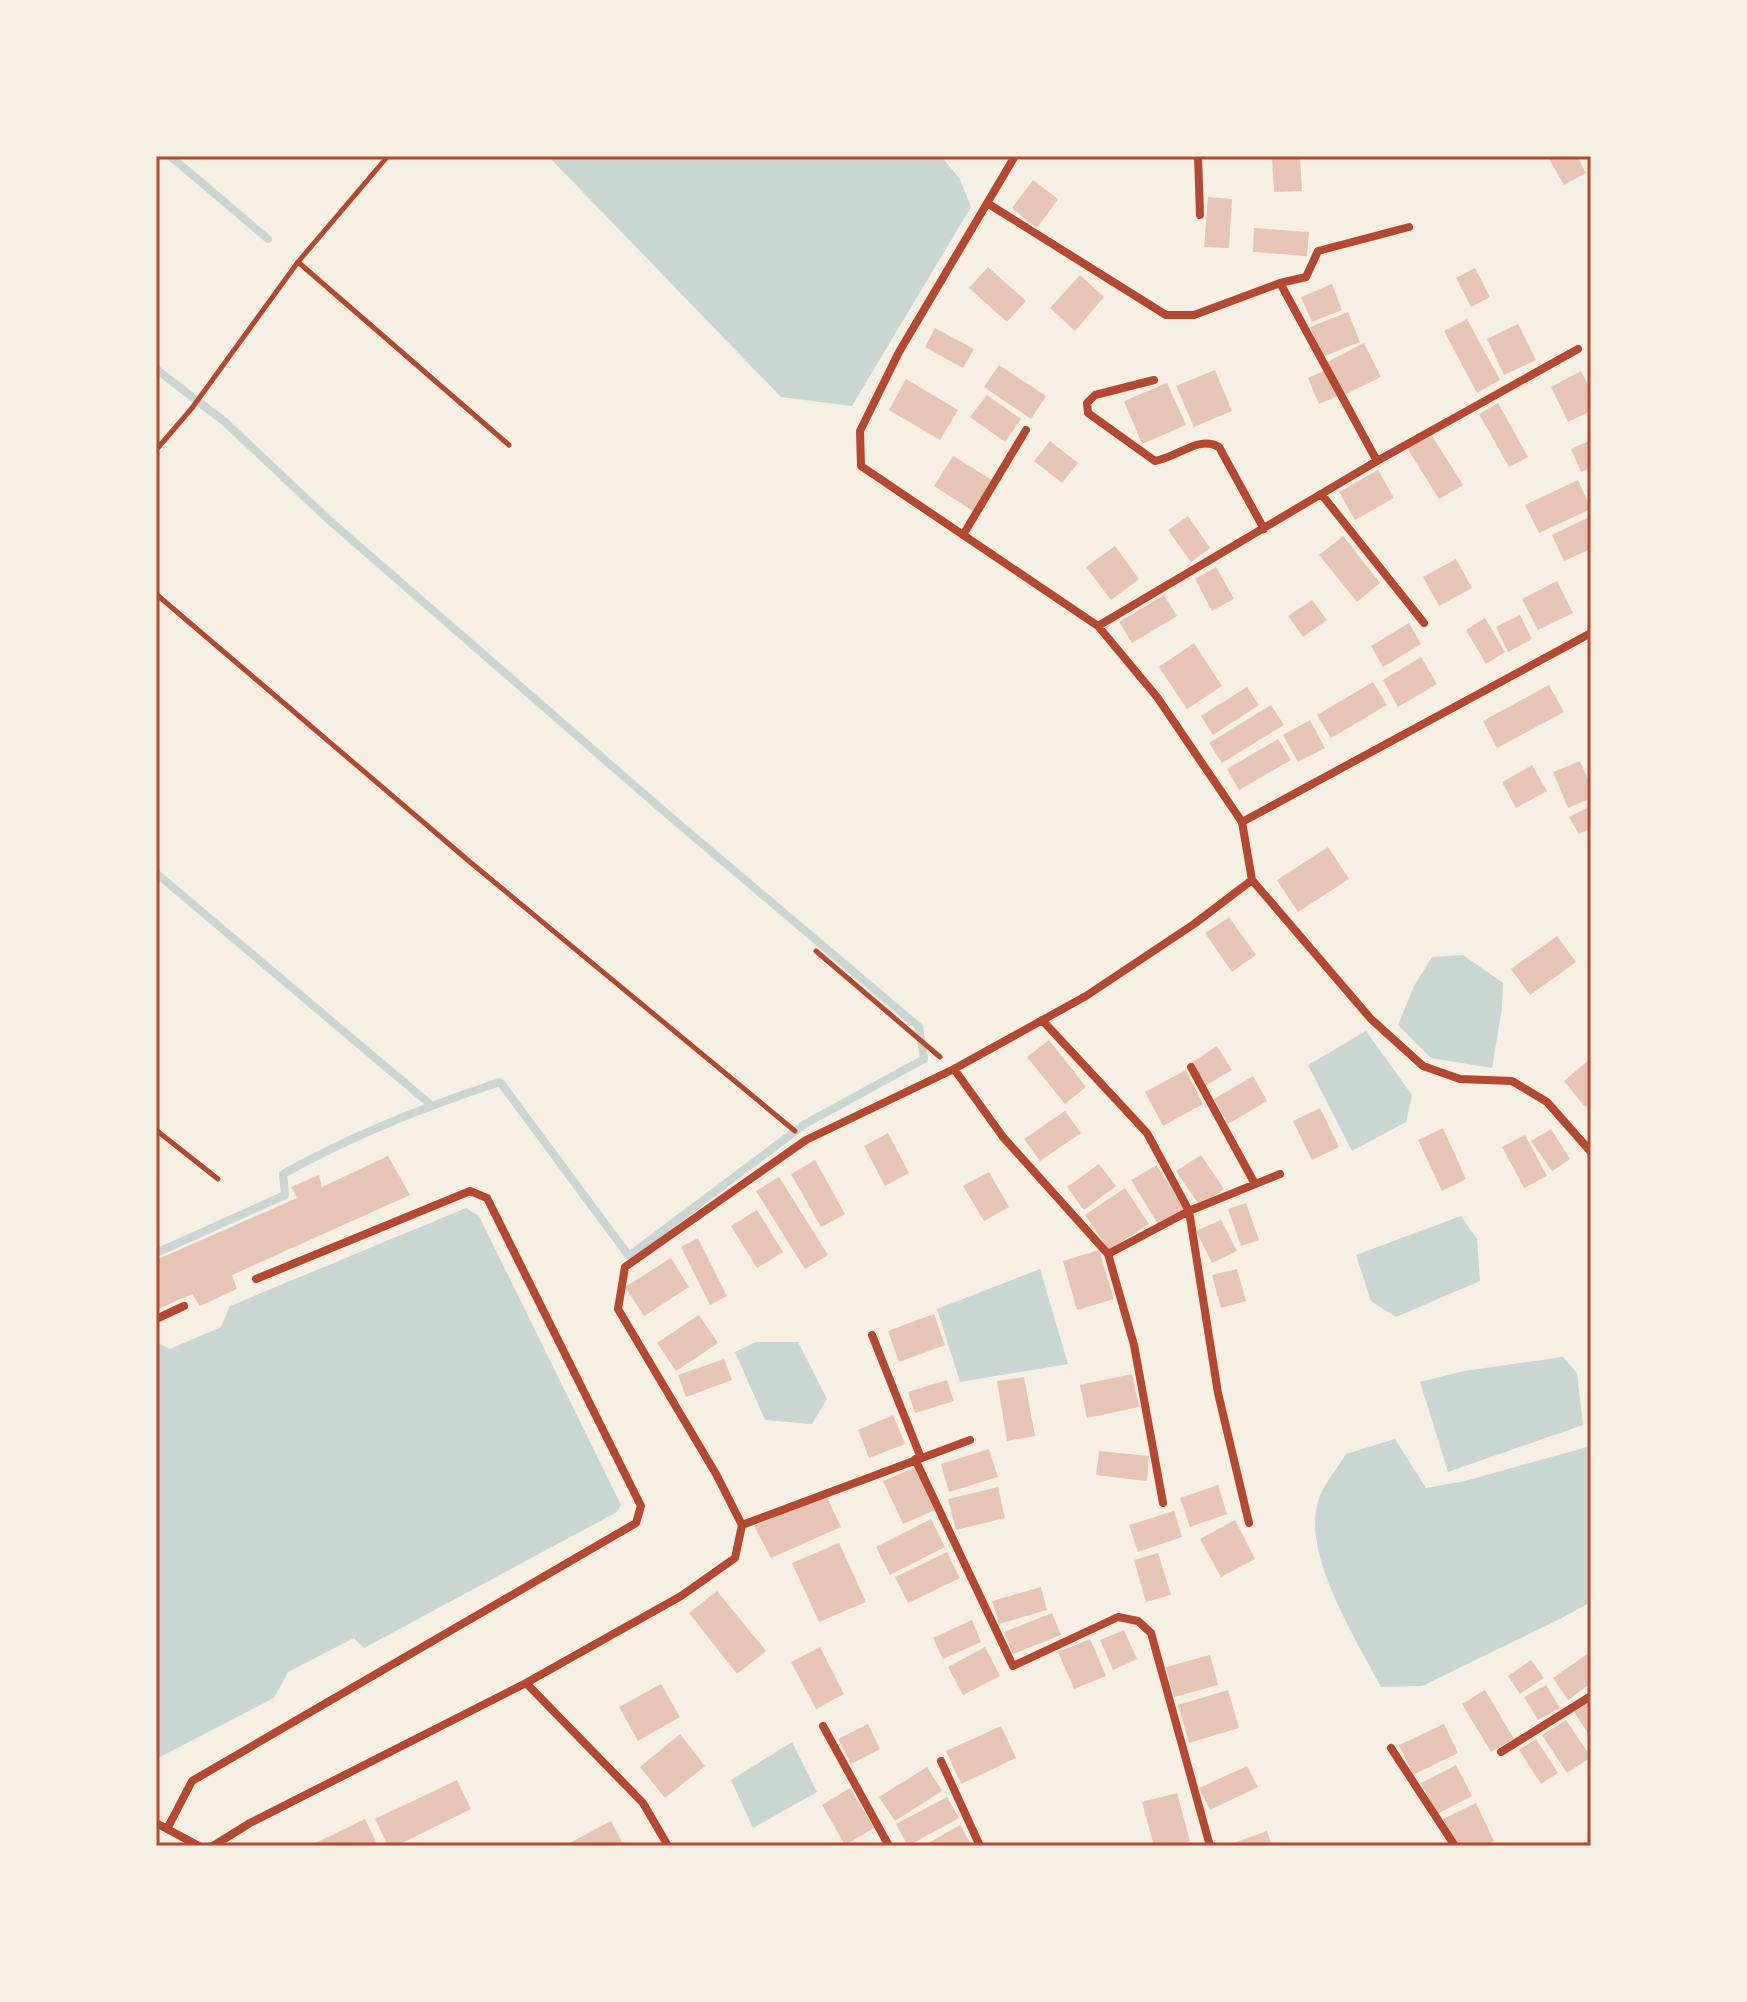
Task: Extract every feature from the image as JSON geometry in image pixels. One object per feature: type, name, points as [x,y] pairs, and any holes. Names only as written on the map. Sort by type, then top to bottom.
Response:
[{"type":"street","points":[[1015,156],[899,352],[860,431],[861,466],[1098,626],[1157,697],[1242,822],[1252,880],[1371,1019],[1423,1066],[1460,1079],[1512,1081],[1547,1102],[1591,1152]]},
{"type":"street","points":[[1198,156],[1200,215]]},
{"type":"street","points":[[987,203],[1166,315],[1194,315],[1280,283],[1306,277],[1318,251],[1409,227]]},
{"type":"street","points":[[1280,283],[1377,461]]},
{"type":"street","points":[[1098,626],[1377,461],[1578,349]]},
{"type":"street","points":[[1154,380],[1095,395],[1087,403],[1088,413],[1155,461],[1202,443],[1211,442],[1219,447],[1264,529]]},
{"type":"street","points":[[963,535],[1026,430]]},
{"type":"street","points":[[1322,495],[1424,623]]},
{"type":"street","points":[[1242,822],[1591,633]]},
{"type":"street","points":[[213,1846],[277,1809],[526,1683],[681,1596],[735,1558],[742,1525],[716,1474],[618,1309],[625,1267],[806,1140],[954,1069],[1086,996],[1194,924],[1252,880]]},
{"type":"street","points":[[1042,1020],[1147,1133],[1189,1211],[1218,1393],[1249,1523]]},
{"type":"street","points":[[1191,1067],[1255,1184]]},
{"type":"street","points":[[954,1069],[1003,1137],[1108,1254],[1134,1345],[1163,1503]]},
{"type":"street","points":[[1108,1254],[1189,1211],[1280,1174]]},
{"type":"street","points":[[167,1829],[192,1781],[636,1523],[641,1506],[487,1198],[470,1191],[256,1279]]},
{"type":"street","points":[[156,1319],[184,1306]]},
{"type":"street","points":[[872,1335],[918,1459],[1013,1666],[1118,1617],[1138,1621],[1151,1633],[1210,1846]]},
{"type":"street","points":[[742,1525],[970,1440]]},
{"type":"street","points":[[526,1683],[643,1803],[668,1846]]},
{"type":"street","points":[[1501,1752],[1591,1696]]},
{"type":"street","points":[[823,1726],[889,1846]]},
{"type":"street","points":[[1391,1748],[1455,1846]]},
{"type":"street","points":[[941,1761],[980,1846]]},
{"type":"street","points":[[156,1823],[199,1846]]},
{"type":"path","points":[[156,450],[200,398],[298,262],[388,156]]},
{"type":"path","points":[[298,262],[509,445]]},
{"type":"path","points":[[156,594],[470,862],[787,1124]]},
{"type":"path","points":[[816,951],[937,1054]]},
{"type":"path","points":[[156,1130],[218,1179]]},
{"type":"shaded area","points":[[548,156],[941,156],[960,179],[971,207],[852,406],[781,397]]},
{"type":"shaded area","points":[[1463,955],[1503,983],[1492,1068],[1431,1058],[1398,1025],[1414,986],[1432,957]]},
{"type":"shaded area","points":[[1366,1031],[1412,1095],[1406,1122],[1352,1151],[1308,1065]]},
{"type":"shaded area","points":[[466,1208],[479,1216],[621,1505],[617,1512],[364,1648],[354,1638],[288,1672],[274,1698],[156,1759],[156,1342],[170,1349],[221,1327],[230,1306]]},
{"type":"shaded area","points":[[1461,1216],[1477,1239],[1480,1281],[1396,1317],[1371,1301],[1356,1255]]},
{"type":"shaded area","points":[[1040,1269],[1068,1364],[960,1382],[937,1309]]},
{"type":"shaded area","points":[[756,1342],[798,1342],[827,1399],[812,1424],[765,1420],[735,1352]]},
{"type":"shaded area","points":[[1563,1357],[1577,1373],[1583,1425],[1448,1472],[1420,1382],[1464,1371]]},
{"type":"shaded area","points":[[1395,1439],[1426,1488],[1465,1481],[1591,1446],[1591,1602],[1422,1686],[1381,1687],[1334,1597],[1318,1547],[1315,1524],[1320,1496],[1346,1454]]},
{"type":"shaded area","points":[[792,1742],[817,1792],[753,1828],[731,1780]]},
{"type":"building","points":[[1554,156],[1577,156],[1586,173],[1564,185],[1549,159]]},
{"type":"building","points":[[1300,157],[1302,191],[1274,192],[1272,158]]},
{"type":"building","points":[[1033,180],[1058,199],[1037,228],[1012,208]]},
{"type":"building","points":[[1208,197],[1232,199],[1229,248],[1204,247]]},
{"type":"building","points":[[1254,228],[1309,232],[1307,256],[1253,252]]},
{"type":"building","points":[[988,267],[1026,301],[1007,322],[969,288]]},
{"type":"building","points":[[1475,268],[1490,297],[1471,307],[1456,278]]},
{"type":"building","points":[[1080,275],[1104,297],[1075,331],[1050,308]]},
{"type":"building","points":[[1332,284],[1342,310],[1312,322],[1301,297]]},
{"type":"building","points":[[1348,312],[1360,342],[1322,357],[1310,327]]},
{"type":"building","points":[[1467,319],[1500,380],[1477,393],[1444,331]]},
{"type":"building","points":[[1518,324],[1536,360],[1504,375],[1487,339]]},
{"type":"building","points":[[935,328],[974,349],[963,368],[925,347]]},
{"type":"building","points":[[1364,343],[1381,377],[1344,395],[1327,362]]},
{"type":"building","points":[[999,365],[1046,396],[1031,419],[984,387]]},
{"type":"building","points":[[1215,370],[1232,411],[1194,427],[1176,386]]},
{"type":"building","points":[[1326,370],[1338,396],[1319,404],[1308,378]]},
{"type":"building","points":[[1581,371],[1591,391],[1591,411],[1568,422],[1551,387]]},
{"type":"building","points":[[906,379],[958,410],[940,440],[889,410]]},
{"type":"building","points":[[1167,383],[1186,425],[1142,444],[1124,401]]},
{"type":"building","points":[[987,395],[1021,419],[1005,442],[970,417]]},
{"type":"building","points":[[1498,403],[1528,457],[1509,467],[1479,414]]},
{"type":"building","points":[[1431,434],[1463,485],[1439,499],[1407,448]]},
{"type":"building","points":[[1591,440],[1591,468],[1581,472],[1571,449]]},
{"type":"building","points":[[1050,441],[1078,463],[1062,483],[1034,461]]},
{"type":"building","points":[[953,456],[992,480],[973,511],[934,486]]},
{"type":"building","points":[[1378,470],[1394,498],[1355,520],[1339,492]]},
{"type":"building","points":[[1578,480],[1591,509],[1539,533],[1525,505]]},
{"type":"building","points":[[1188,516],[1210,548],[1191,562],[1168,530]]},
{"type":"building","points":[[1591,516],[1591,549],[1564,561],[1552,535]]},
{"type":"building","points":[[1343,536],[1380,583],[1357,602],[1319,555]]},
{"type":"building","points":[[1115,546],[1139,579],[1111,600],[1086,567]]},
{"type":"building","points":[[1456,559],[1472,588],[1439,606],[1423,577]]},
{"type":"building","points":[[1216,567],[1234,599],[1212,611],[1195,579]]},
{"type":"building","points":[[1557,581],[1573,613],[1538,630],[1522,599]]},
{"type":"building","points":[[1164,595],[1177,616],[1132,643],[1119,622]]},
{"type":"building","points":[[1312,600],[1327,620],[1303,637],[1288,616]]},
{"type":"building","points":[[1520,615],[1532,639],[1508,652],[1496,627]]},
{"type":"building","points":[[1485,618],[1505,652],[1486,664],[1466,630]]},
{"type":"building","points":[[1409,623],[1421,644],[1383,667],[1371,646]]},
{"type":"building","points":[[1194,643],[1222,686],[1187,709],[1159,667]]},
{"type":"building","points":[[1421,657],[1437,684],[1398,707],[1383,680]]},
{"type":"building","points":[[1373,682],[1387,705],[1331,738],[1317,715]]},
{"type":"building","points":[[1549,685],[1564,712],[1497,748],[1483,721]]},
{"type":"building","points":[[1247,687],[1259,705],[1213,735],[1201,716]]},
{"type":"building","points":[[1271,705],[1284,725],[1222,763],[1209,743]]},
{"type":"building","points":[[1310,720],[1325,748],[1298,762],[1283,735]]},
{"type":"building","points":[[1278,739],[1291,760],[1239,790],[1227,769]]},
{"type":"building","points":[[1580,761],[1591,786],[1591,798],[1568,808],[1553,772]]},
{"type":"building","points":[[1532,765],[1547,791],[1516,808],[1502,782]]},
{"type":"building","points":[[1591,806],[1591,828],[1579,834],[1569,817]]},
{"type":"building","points":[[1328,847],[1349,879],[1298,912],[1277,880]]},
{"type":"building","points":[[1229,917],[1256,955],[1232,972],[1205,933]]},
{"type":"building","points":[[1557,936],[1576,962],[1530,995],[1511,969]]},
{"type":"building","points":[[1049,1040],[1086,1087],[1065,1104],[1027,1057]]},
{"type":"building","points":[[1217,1046],[1232,1070],[1205,1086],[1191,1063]]},
{"type":"building","points":[[1591,1058],[1591,1102],[1585,1107],[1564,1081]]},
{"type":"building","points":[[1186,1070],[1203,1104],[1163,1126],[1145,1092]]},
{"type":"building","points":[[1253,1076],[1267,1101],[1228,1124],[1214,1099]]},
{"type":"building","points":[[1320,1108],[1339,1147],[1312,1160],[1293,1121]]},
{"type":"building","points":[[1065,1111],[1081,1133],[1040,1161],[1024,1139]]},
{"type":"building","points":[[1443,1128],[1466,1179],[1442,1191],[1418,1140]]},
{"type":"building","points":[[1551,1129],[1570,1159],[1552,1171],[1531,1141]]},
{"type":"building","points":[[888,1133],[909,1173],[885,1186],[864,1146]]},
{"type":"building","points":[[1525,1135],[1547,1176],[1524,1188],[1502,1147]]},
{"type":"building","points":[[1201,1155],[1224,1189],[1200,1206],[1176,1171]]},
{"type":"building","points":[[388,1156],[410,1195],[232,1275],[237,1289],[200,1306],[192,1294],[156,1310],[156,1260],[297,1198],[291,1187],[319,1175],[322,1187]]},
{"type":"building","points":[[815,1160],[845,1214],[821,1227],[791,1174]]},
{"type":"building","points":[[1099,1164],[1116,1186],[1084,1210],[1067,1187]]},
{"type":"building","points":[[1157,1165],[1184,1210],[1159,1226],[1131,1180]]},
{"type":"building","points":[[989,1172],[1009,1207],[984,1221],[963,1186]]},
{"type":"building","points":[[779,1177],[828,1255],[805,1269],[756,1191]]},
{"type":"building","points":[[1125,1188],[1149,1224],[1109,1250],[1085,1215]]},
{"type":"building","points":[[1246,1203],[1259,1240],[1241,1246],[1228,1209]]},
{"type":"building","points":[[757,1210],[783,1252],[757,1268],[731,1226]]},
{"type":"building","points":[[1221,1220],[1237,1251],[1212,1263],[1196,1231]]},
{"type":"building","points":[[698,1238],[727,1296],[710,1305],[681,1247]]},
{"type":"building","points":[[1099,1250],[1114,1299],[1077,1310],[1063,1261]]},
{"type":"building","points":[[671,1258],[689,1287],[644,1316],[625,1287]]},
{"type":"building","points":[[1237,1269],[1246,1301],[1221,1308],[1212,1275]]},
{"type":"building","points":[[934,1314],[945,1345],[899,1362],[888,1331]]},
{"type":"building","points":[[699,1315],[718,1343],[676,1371],[657,1343]]},
{"type":"building","points":[[724,1359],[732,1380],[686,1397],[678,1375]]},
{"type":"building","points":[[1132,1374],[1139,1407],[1087,1418],[1080,1385]]},
{"type":"building","points":[[1024,1377],[1035,1436],[1007,1441],[997,1381]]},
{"type":"building","points":[[947,1380],[954,1401],[915,1413],[908,1392]]},
{"type":"building","points":[[893,1415],[905,1444],[869,1458],[858,1430]]},
{"type":"building","points":[[989,1449],[998,1477],[949,1492],[941,1464]]},
{"type":"building","points":[[1099,1451],[1149,1456],[1147,1481],[1096,1475]]},
{"type":"building","points":[[916,1467],[935,1510],[903,1524],[883,1481]]},
{"type":"building","points":[[1218,1485],[1227,1514],[1190,1527],[1180,1498]]},
{"type":"building","points":[[998,1487],[1005,1518],[956,1530],[948,1499]]},
{"type":"building","points":[[826,1495],[841,1527],[771,1558],[754,1526]]},
{"type":"building","points":[[1174,1511],[1182,1537],[1138,1552],[1129,1525]]},
{"type":"building","points":[[931,1519],[945,1547],[890,1575],[876,1547]]},
{"type":"building","points":[[1235,1520],[1255,1559],[1221,1577],[1200,1539]]},
{"type":"building","points":[[839,1543],[866,1602],[819,1622],[792,1563]]},
{"type":"building","points":[[947,1552],[960,1578],[908,1603],[895,1577]]},
{"type":"building","points":[[1158,1553],[1171,1595],[1146,1602],[1134,1560]]},
{"type":"building","points":[[1041,1587],[1047,1610],[999,1624],[992,1601]]},
{"type":"building","points":[[717,1591],[766,1651],[737,1674],[689,1613]]},
{"type":"building","points":[[1052,1613],[1061,1635],[1013,1654],[1004,1632]]},
{"type":"building","points":[[972,1620],[981,1642],[943,1659],[933,1638]]},
{"type":"building","points":[[1124,1630],[1137,1659],[1113,1670],[1100,1640]]},
{"type":"building","points":[[1090,1639],[1106,1676],[1074,1689],[1058,1652]]},
{"type":"building","points":[[820,1647],[844,1694],[816,1709],[791,1662]]},
{"type":"building","points":[[985,1647],[1000,1676],[963,1695],[948,1667]]},
{"type":"building","points":[[1591,1651],[1591,1683],[1568,1700],[1553,1678]]},
{"type":"building","points":[[1210,1655],[1218,1685],[1174,1697],[1166,1667]]},
{"type":"building","points":[[1531,1660],[1544,1678],[1520,1694],[1508,1676]]},
{"type":"building","points":[[661,1684],[680,1717],[638,1741],[619,1707]]},
{"type":"building","points":[[1546,1685],[1560,1708],[1538,1720],[1524,1697]]},
{"type":"building","points":[[1228,1690],[1239,1728],[1189,1743],[1178,1705]]},
{"type":"building","points":[[1485,1690],[1514,1739],[1491,1752],[1462,1704]]},
{"type":"building","points":[[1591,1701],[1591,1738],[1574,1712]]},
{"type":"building","points":[[1566,1720],[1591,1757],[1567,1773],[1542,1735]]},
{"type":"building","points":[[868,1724],[880,1749],[851,1764],[838,1739]]},
{"type":"building","points":[[1444,1724],[1458,1753],[1413,1775],[1399,1745]]},
{"type":"building","points":[[1001,1726],[1016,1758],[961,1784],[946,1751]]},
{"type":"building","points":[[680,1734],[705,1766],[665,1798],[640,1767]]},
{"type":"building","points":[[1536,1739],[1558,1773],[1541,1784],[1519,1750]]},
{"type":"building","points":[[1456,1765],[1472,1796],[1437,1814],[1421,1783]]},
{"type":"building","points":[[1247,1766],[1258,1787],[1210,1810],[1199,1788]]},
{"type":"building","points":[[927,1767],[942,1791],[895,1821],[879,1797]]},
{"type":"building","points":[[457,1780],[471,1809],[396,1846],[388,1846],[375,1819]]},
{"type":"building","points":[[850,1788],[874,1828],[845,1845],[822,1805]]},
{"type":"building","points":[[1177,1793],[1190,1841],[1173,1846],[1154,1846],[1142,1802]]},
{"type":"building","points":[[947,1797],[959,1818],[908,1846],[896,1824]]},
{"type":"building","points":[[1476,1803],[1494,1841],[1484,1846],[1456,1846],[1443,1819]]},
{"type":"building","points":[[365,1819],[378,1846],[309,1846]]},
{"type":"building","points":[[611,1821],[624,1846],[564,1846]]},
{"type":"building","points":[[960,1825],[972,1846],[923,1846]]},
{"type":"building","points":[[1267,1831],[1272,1846],[1225,1846]]},
{"type":"waterway","points":[[170,156],[268,239]]},
{"type":"waterway","points":[[156,369],[225,422],[329,520],[666,813],[919,1027],[924,1059],[805,1124],[629,1256],[500,1082],[416,1112],[336,1146],[283,1174],[285,1195],[156,1253]]},
{"type":"waterway","points":[[156,873],[431,1105]]}]
